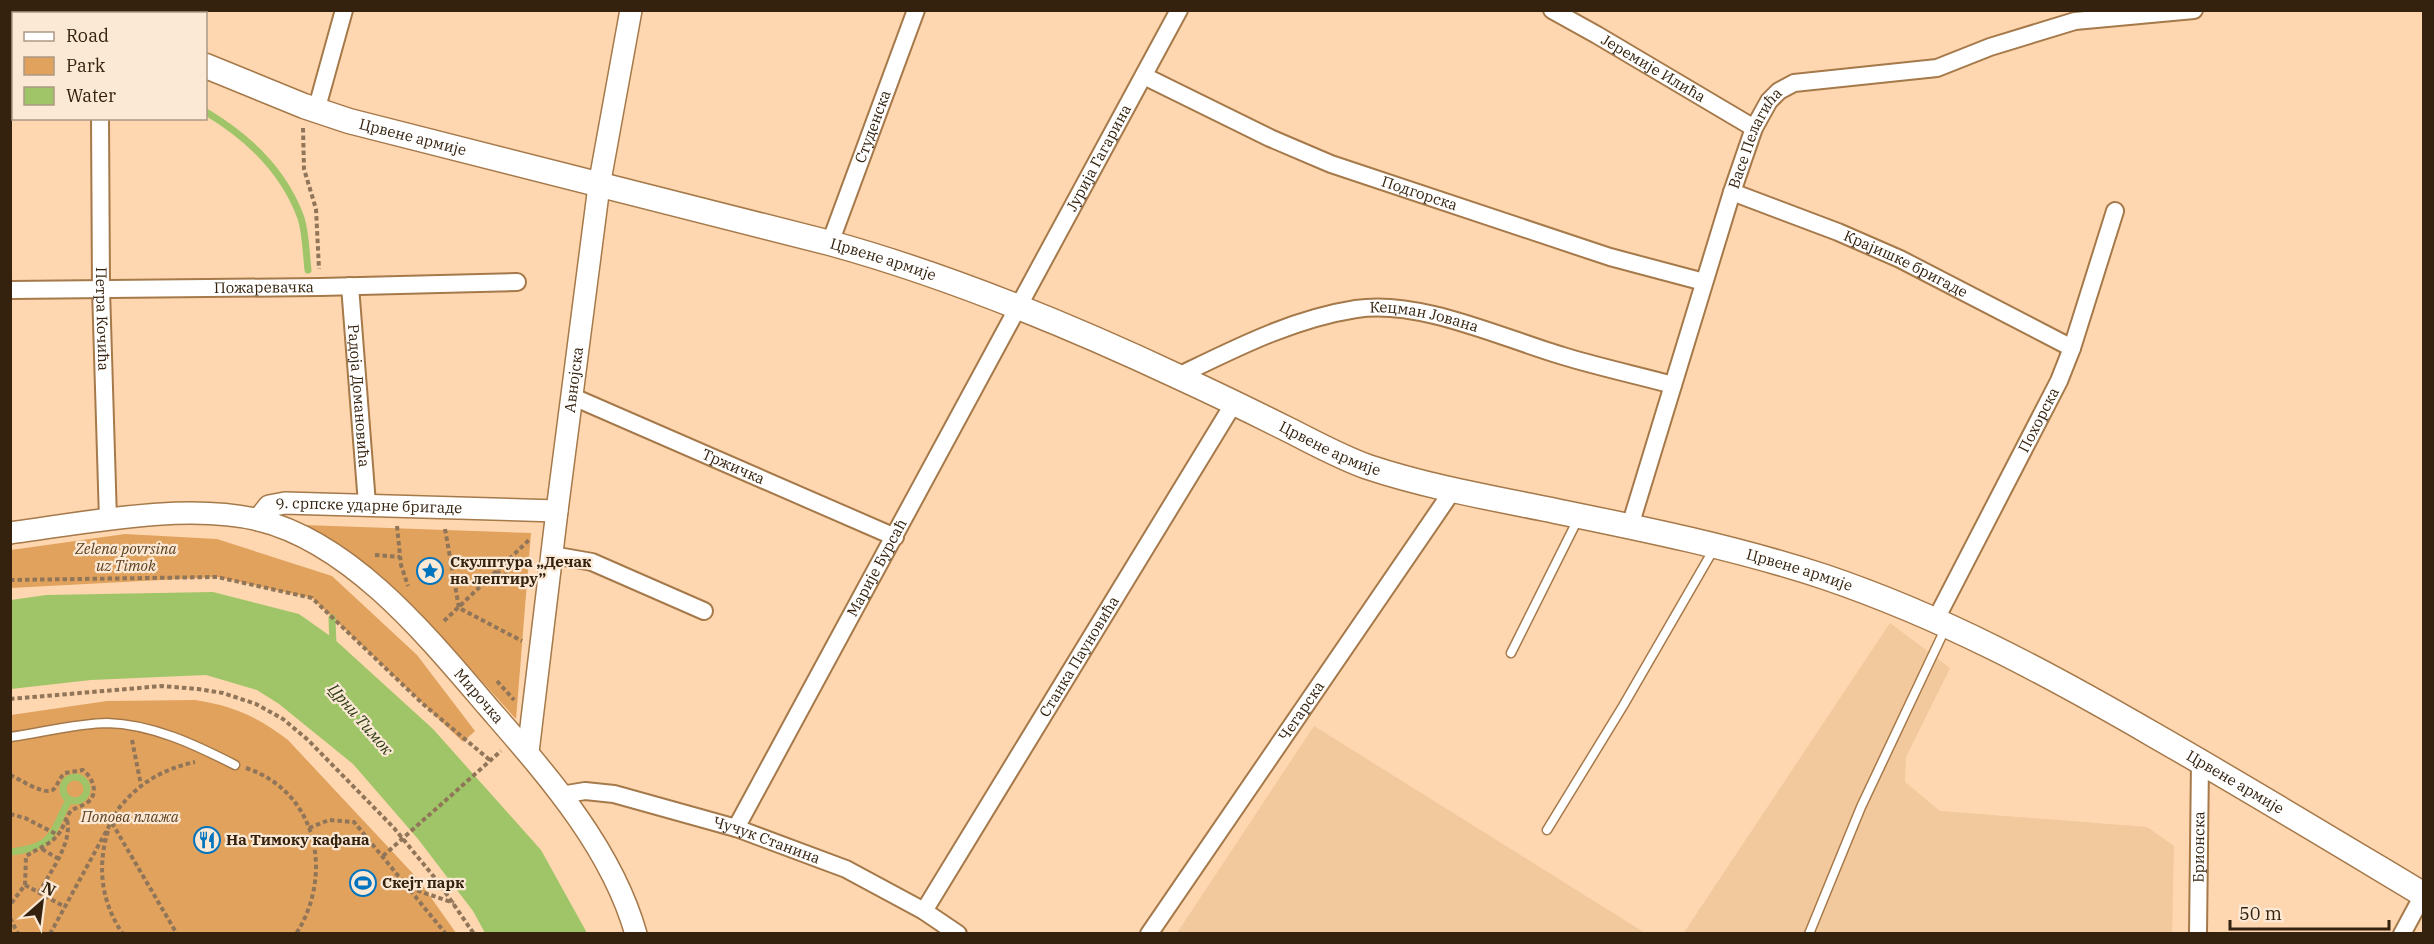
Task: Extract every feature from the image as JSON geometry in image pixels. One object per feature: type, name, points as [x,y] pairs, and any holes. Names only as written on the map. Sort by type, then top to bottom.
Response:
[{"type":"main road","name":"Црвене армије","points":[[207,66],[310,108],[385,131],[830,243],[908,266],[1019,307],[1178,376],[1353,461],[1453,490],[1630,526],[1819,575],[1942,621],[2035,668],[2200,761],[2423,895]]},
{"type":"street","points":[[310,108],[344,10]]},
{"type":"street","name":"Авнојска","points":[[528,752],[556,510],[599,186],[631,10]]},
{"type":"street","name":"Студенска","points":[[830,243],[916,10]]},
{"type":"street","name":"Јурија Гагарина","points":[[1019,307],[1179,10]]},
{"type":"street","name":"Јеремије Илића","points":[[1552,10],[1597,34],[1754,128]]},
{"type":"street","name":"Васе Пелагића","points":[[1630,526],[1732,192],[1754,128],[1769,101],[1779,91],[1794,83],[1937,68],[1990,47],[2075,21],[2194,10]]},
{"type":"street","name":"Подгорска","points":[[1144,76],[1270,138],[1330,164],[1610,258],[1704,282]]},
{"type":"street","name":"Петра Кочића","points":[[100,120],[108,520]]},
{"type":"street","name":"Крајишке бригаде","points":[[1732,192],[1838,232],[1900,260],[2072,348]]},
{"type":"street","name":"Похорска","points":[[1942,621],[2046,408],[2072,348],[2115,211]]},
{"type":"street","name":"Пожаревачка","points":[[10,290],[320,287],[517,282]]},
{"type":"street","name":"Радоја Домановића","points":[[350,286],[367,504]]},
{"type":"street","name":"Марије Бурсаћ","points":[[736,828],[1019,307]]},
{"type":"street","name":"Кецман Јована","points":[[1178,376],[1258,337],[1308,319],[1357,309],[1388,307],[1445,319],[1563,356],[1672,385]]},
{"type":"street","name":"Тржичка","points":[[571,396],[895,537]]},
{"type":"street","name":"Станка Пауновића","points":[[924,911],[1234,403]]},
{"type":"street","name":"Чегарска","points":[[1149,933],[1453,490]]},
{"type":"street","name":"9. српске ударне бригаде","points":[[10,533],[178,513],[216,514],[258,520],[264,509],[276,504],[367,504],[556,510]]},
{"type":"street","name":"Мирочка","points":[[258,520],[285,528],[310,541],[357,572],[436,647],[528,752],[561,795],[608,867],[636,933]]},
{"type":"street","points":[[552,555],[592,562],[704,611]]},
{"type":"street","name":"Брионска","points":[[2198,933],[2200,761]]},
{"type":"street","name":"Чучук Станина","points":[[561,795],[585,791],[614,794],[736,828],[846,869],[924,911],[958,933]]},
{"type":"street","points":[[2402,933],[2423,895]]},
{"type":"lane","points":[[1511,653],[1580,516]]},
{"type":"lane","points":[[1547,830],[1623,706],[1715,547]]},
{"type":"lane","points":[[1809,933],[1942,621]]},
{"type":"lane","points":[[10,737],[106,723],[128,725],[175,738],[235,765]]},
{"type":"path","points":[[310,108],[303,150],[304,169],[316,209],[320,287]]},
{"type":"path","points":[[397,505],[400,557],[407,585],[414,592]]},
{"type":"path","points":[[443,507],[459,608]]},
{"type":"path","points":[[444,621],[530,539]]},
{"type":"path","points":[[375,555],[400,557]]},
{"type":"path","points":[[496,572],[527,582]]},
{"type":"path","points":[[10,580],[217,577],[312,598],[423,704],[491,761],[383,856]]},
{"type":"path","points":[[459,608],[522,642]]},
{"type":"path","points":[[437,614],[452,630]]},
{"type":"path","points":[[495,680],[517,704],[533,709]]},
{"type":"path","points":[[10,699],[162,686],[215,692],[256,704],[282,719],[308,740],[400,834],[455,903],[474,933]]},
{"type":"path","points":[[128,725],[141,785]]},
{"type":"path","points":[[50,933],[119,808],[141,785],[159,774],[178,766],[198,762]]},
{"type":"path","points":[[235,765],[266,777],[279,787],[301,813],[309,828],[317,866],[316,885],[311,904],[298,933]]},
{"type":"path","points":[[10,775],[36,789],[50,791],[65,773],[83,770],[94,783],[91,799],[72,811],[56,834],[41,849],[26,856],[25,885],[10,905]]},
{"type":"path","points":[[10,814],[25,818],[56,834]]},
{"type":"path","points":[[39,893],[69,833],[66,819]]},
{"type":"path","points":[[309,828],[329,820],[354,822],[446,933]]},
{"type":"path","points":[[111,822],[101,862],[102,883],[106,902],[114,921],[123,933]]},
{"type":"path","points":[[111,822],[177,933]]},
{"type":"path","points":[[41,849],[57,858]]},
{"type":"path","points":[[25,885],[65,907]]},
{"type":"path","points":[[409,888],[455,903]]},
{"type":"path","points":[[10,918],[18,933]]},
{"type":"shaded area","points":[[1890,623],[1950,668],[1906,757],[1905,782],[1940,811],[2147,827],[2174,846],[2172,933],[1683,934]]},
{"type":"shaded area","points":[[1314,726],[1645,933],[1177,933]]},
{"type":"green space","points":[[304,525],[531,533],[516,719],[431,625],[368,569]]},
{"type":"green space","name":"Zelena povrsina uz Timok","points":[[125,534],[217,539],[332,576],[417,655],[475,731],[463,742],[312,598],[217,577],[11,588],[11,550]]},
{"type":"green space","name":"Попова плажа","points":[[195,700],[221,705],[244,713],[266,724],[288,740],[418,879],[456,933],[11,934],[11,715],[107,701]]},
{"type":"water","name":"Црни Тимок","points":[[213,592],[299,614],[333,638],[433,729],[541,850],[587,933],[485,933],[473,911],[418,839],[353,764],[279,704],[257,690],[206,675],[91,680],[11,689],[11,600],[46,595]]},
{"type":"waterway","points":[[207,113],[250,144],[275,170],[285,185],[301,218],[308,270]]},
{"type":"waterway","points":[[332,618],[333,646]]},
{"type":"waterway","points":[[75,777],[84,780],[87,789],[84,798],[75,801],[66,798],[63,789],[66,780],[75,777]]},
{"type":"waterway","points":[[10,852],[35,847],[49,838],[69,800]]},
{"type":"place","name":"Скулптура „Дечак на лептиру”","points":[[430,571]]},
{"type":"place","name":"На Тимоку кафана","points":[[207,840]]},
{"type":"place","name":"Скејт парк","points":[[363,883]]}]
